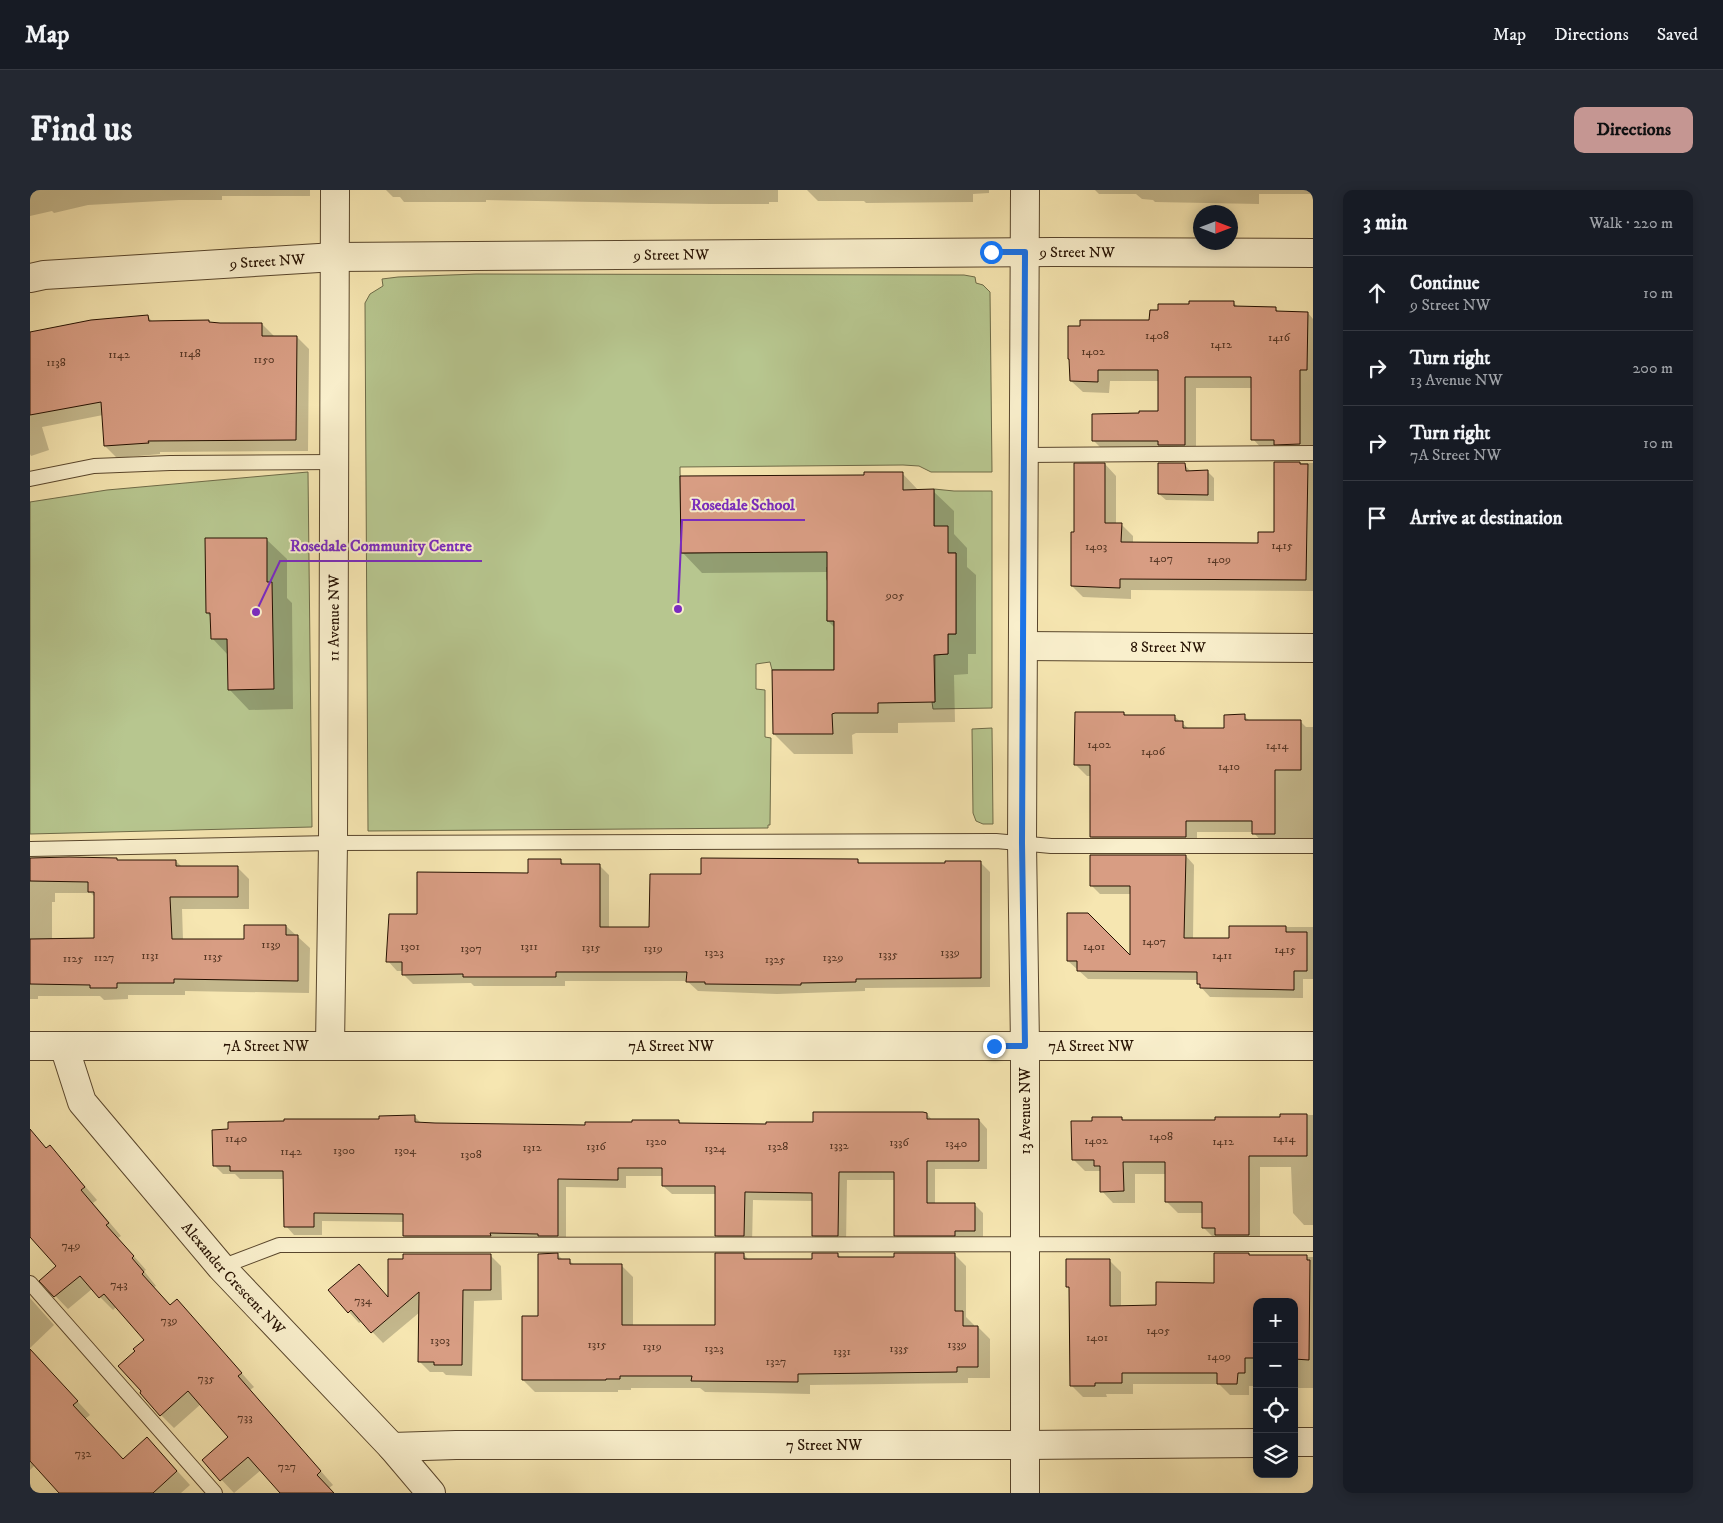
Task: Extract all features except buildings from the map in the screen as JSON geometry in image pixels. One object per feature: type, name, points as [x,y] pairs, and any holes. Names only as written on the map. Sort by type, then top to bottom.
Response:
[{"type":"street","name":"11 Avenue NW","points":[[330,1046],[333,843],[335,190]]},
{"type":"street","name":"13 Avenue NW","points":[[1025,190],[1022,843],[1025,1046],[1025,1493]]},
{"type":"street","name":"9 Street NW","points":[[30,278],[44,275],[335,257],[1025,252],[1313,253]]},
{"type":"street","name":"8 Street NW","points":[[1023,646],[1313,648]]},
{"type":"street","name":"7A Street NW","points":[[30,1046],[1313,1046]]},
{"type":"street","name":"Alexander Crescent NW","points":[[64,1046],[82,1102],[221,1267],[392,1447],[431,1493]]},
{"type":"street","points":[[1298,1442],[1313,1442]]},
{"type":"street","name":"7 Street NW","points":[[392,1447],[456,1444],[1253,1443]]},
{"type":"lane","points":[[1025,456],[1313,452]]},
{"type":"lane","points":[[30,479],[94,466],[170,463],[335,462]]},
{"type":"lane","points":[[30,849],[333,843],[979,841],[1051,846],[1313,846]]},
{"type":"lane","points":[[221,1267],[279,1245],[1313,1244]]},
{"type":"lane","points":[[30,1283],[215,1493]]},
{"type":"green space","points":[[476,274],[964,275],[975,277],[976,283],[983,285],[990,292],[992,472],[931,472],[919,466],[903,465],[680,467],[681,553],[834,551],[834,567],[827,567],[827,579],[835,610],[827,610],[827,621],[834,621],[834,670],[772,670],[770,662],[756,664],[756,689],[765,690],[765,737],[771,738],[770,825],[768,825],[768,828],[368,831],[365,303],[370,294],[383,286],[382,279]]},
{"type":"green space","points":[[308,472],[312,827],[30,834],[30,502],[107,490]]},
{"type":"green space","points":[[934,489],[992,491],[992,708],[933,709],[932,702],[935,702],[935,655],[948,654],[948,634],[956,634],[956,553],[948,553],[934,526]]},
{"type":"green space","points":[[992,728],[993,824],[983,824],[976,821],[973,813],[972,729]]},
{"type":"place","name":"Rosedale School","points":[[678,609]]},
{"type":"place","name":"Rosedale Community Centre","points":[[256,612]]},
{"type":"route","points":[[991,252],[1025,252],[1022,843],[1025,1046],[994,1046]]}]
